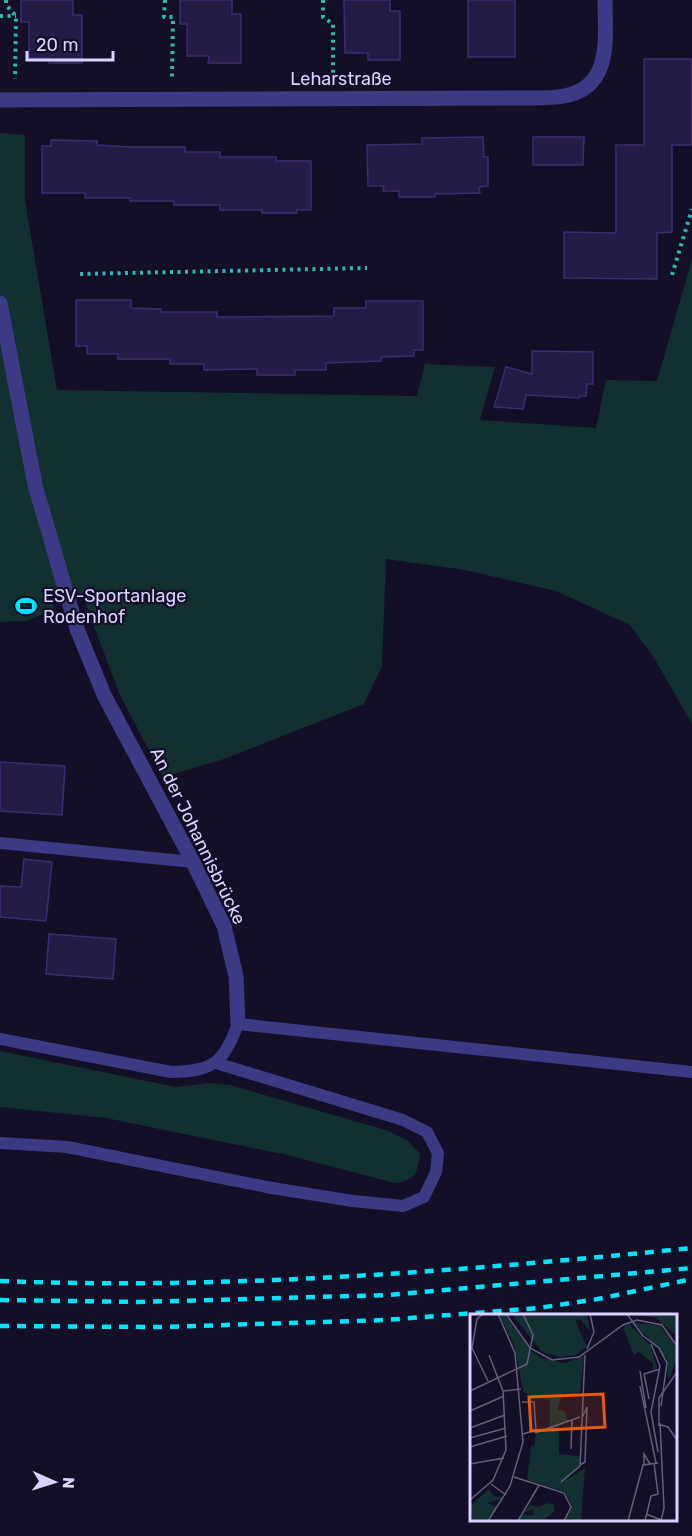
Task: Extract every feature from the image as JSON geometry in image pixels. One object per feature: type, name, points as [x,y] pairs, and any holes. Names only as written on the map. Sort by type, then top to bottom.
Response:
[{"type":"street","name":"Leharstraße","points":[[8,100],[564,96],[585,89],[604,64],[605,0]]},
{"type":"street","name":"An der Johannisbrücke","points":[[0,303],[35,485],[77,629],[104,695],[193,862],[224,926],[236,976],[238,1024]]},
{"type":"lane","points":[[0,843],[193,862]]},
{"type":"lane","points":[[0,1039],[171,1072],[194,1072],[216,1063],[230,1045],[238,1024],[692,1072]]},
{"type":"lane","points":[[0,1143],[67,1147],[272,1188],[352,1201],[404,1206],[424,1197],[436,1172],[438,1153],[427,1131],[403,1120],[216,1063]]},
{"type":"path","points":[[6,0],[6,5],[16,16],[8,100]]},
{"type":"path","points":[[165,0],[164,17],[173,17],[172,100]]},
{"type":"path","points":[[323,0],[323,17],[333,24],[333,99]]},
{"type":"path","points":[[0,16],[16,16]]},
{"type":"path","points":[[672,275],[692,209]]},
{"type":"path","points":[[80,274],[367,268]]},
{"type":"green space","points":[[0,133],[25,135],[25,201],[57,390],[417,396],[425,364],[495,367],[480,420],[596,428],[606,380],[657,381],[692,259],[692,724],[654,658],[630,625],[556,591],[465,570],[386,559],[382,666],[364,704],[224,759],[163,777],[120,695],[82,595],[52,603],[54,609],[27,621],[0,622]]},
{"type":"green space","points":[[0,1051],[176,1087],[209,1083],[230,1085],[389,1131],[408,1141],[420,1154],[418,1167],[411,1178],[395,1183],[287,1155],[106,1118],[0,1107]]},
{"type":"building","points":[[21,0],[73,0],[73,15],[82,15],[82,63],[49,63],[49,58],[29,58],[29,22],[21,22]]},
{"type":"building","points":[[180,0],[232,0],[232,14],[241,14],[241,63],[208,63],[209,56],[187,56],[187,24],[180,24]]},
{"type":"building","points":[[344,0],[390,0],[390,11],[400,11],[400,60],[368,60],[368,53],[345,53]]},
{"type":"building","points":[[468,0],[515,0],[515,57],[468,57]]},
{"type":"building","points":[[644,59],[692,59],[692,145],[672,145],[672,232],[657,233],[657,279],[564,278],[564,232],[616,233],[616,145],[644,145]]},
{"type":"building","points":[[483,137],[484,157],[488,157],[488,186],[479,187],[480,193],[399,197],[399,191],[383,191],[384,186],[368,186],[367,145],[422,144],[422,138]]},
{"type":"building","points":[[533,137],[584,137],[583,165],[533,165]]},
{"type":"building","points":[[51,140],[97,141],[97,145],[130,147],[185,147],[185,152],[220,152],[220,157],[276,157],[276,161],[311,161],[311,210],[297,210],[297,213],[262,213],[262,210],[220,210],[220,205],[174,205],[174,201],[130,201],[130,198],[85,198],[85,193],[42,193],[42,146],[51,146]]},
{"type":"building","points":[[76,300],[131,300],[131,308],[161,309],[161,312],[217,312],[217,317],[334,316],[334,308],[366,308],[366,301],[423,301],[423,350],[414,350],[414,356],[382,357],[381,361],[326,363],[326,370],[295,370],[295,375],[257,375],[257,369],[204,370],[204,364],[170,364],[170,359],[118,359],[118,354],[87,354],[87,346],[76,346]]},
{"type":"building","points":[[532,351],[593,352],[593,384],[587,384],[586,396],[579,396],[579,398],[526,395],[523,409],[494,407],[506,367],[532,374]]},
{"type":"building","points":[[0,762],[65,766],[62,815],[0,811]]},
{"type":"building","points":[[24,859],[52,862],[46,921],[0,917],[0,886],[21,887]]},
{"type":"building","points":[[49,934],[116,939],[113,979],[46,974]]},
{"type":"railway","points":[[0,1281],[87,1283],[260,1281],[433,1271],[692,1248]]},
{"type":"railway","points":[[0,1300],[139,1302],[389,1295],[692,1268]]},
{"type":"railway","points":[[0,1326],[161,1327],[386,1320],[538,1308],[598,1299],[692,1279]]},
{"type":"place","name":"ESV-Sportanlage Rodenhof","points":[[26,606]]}]
